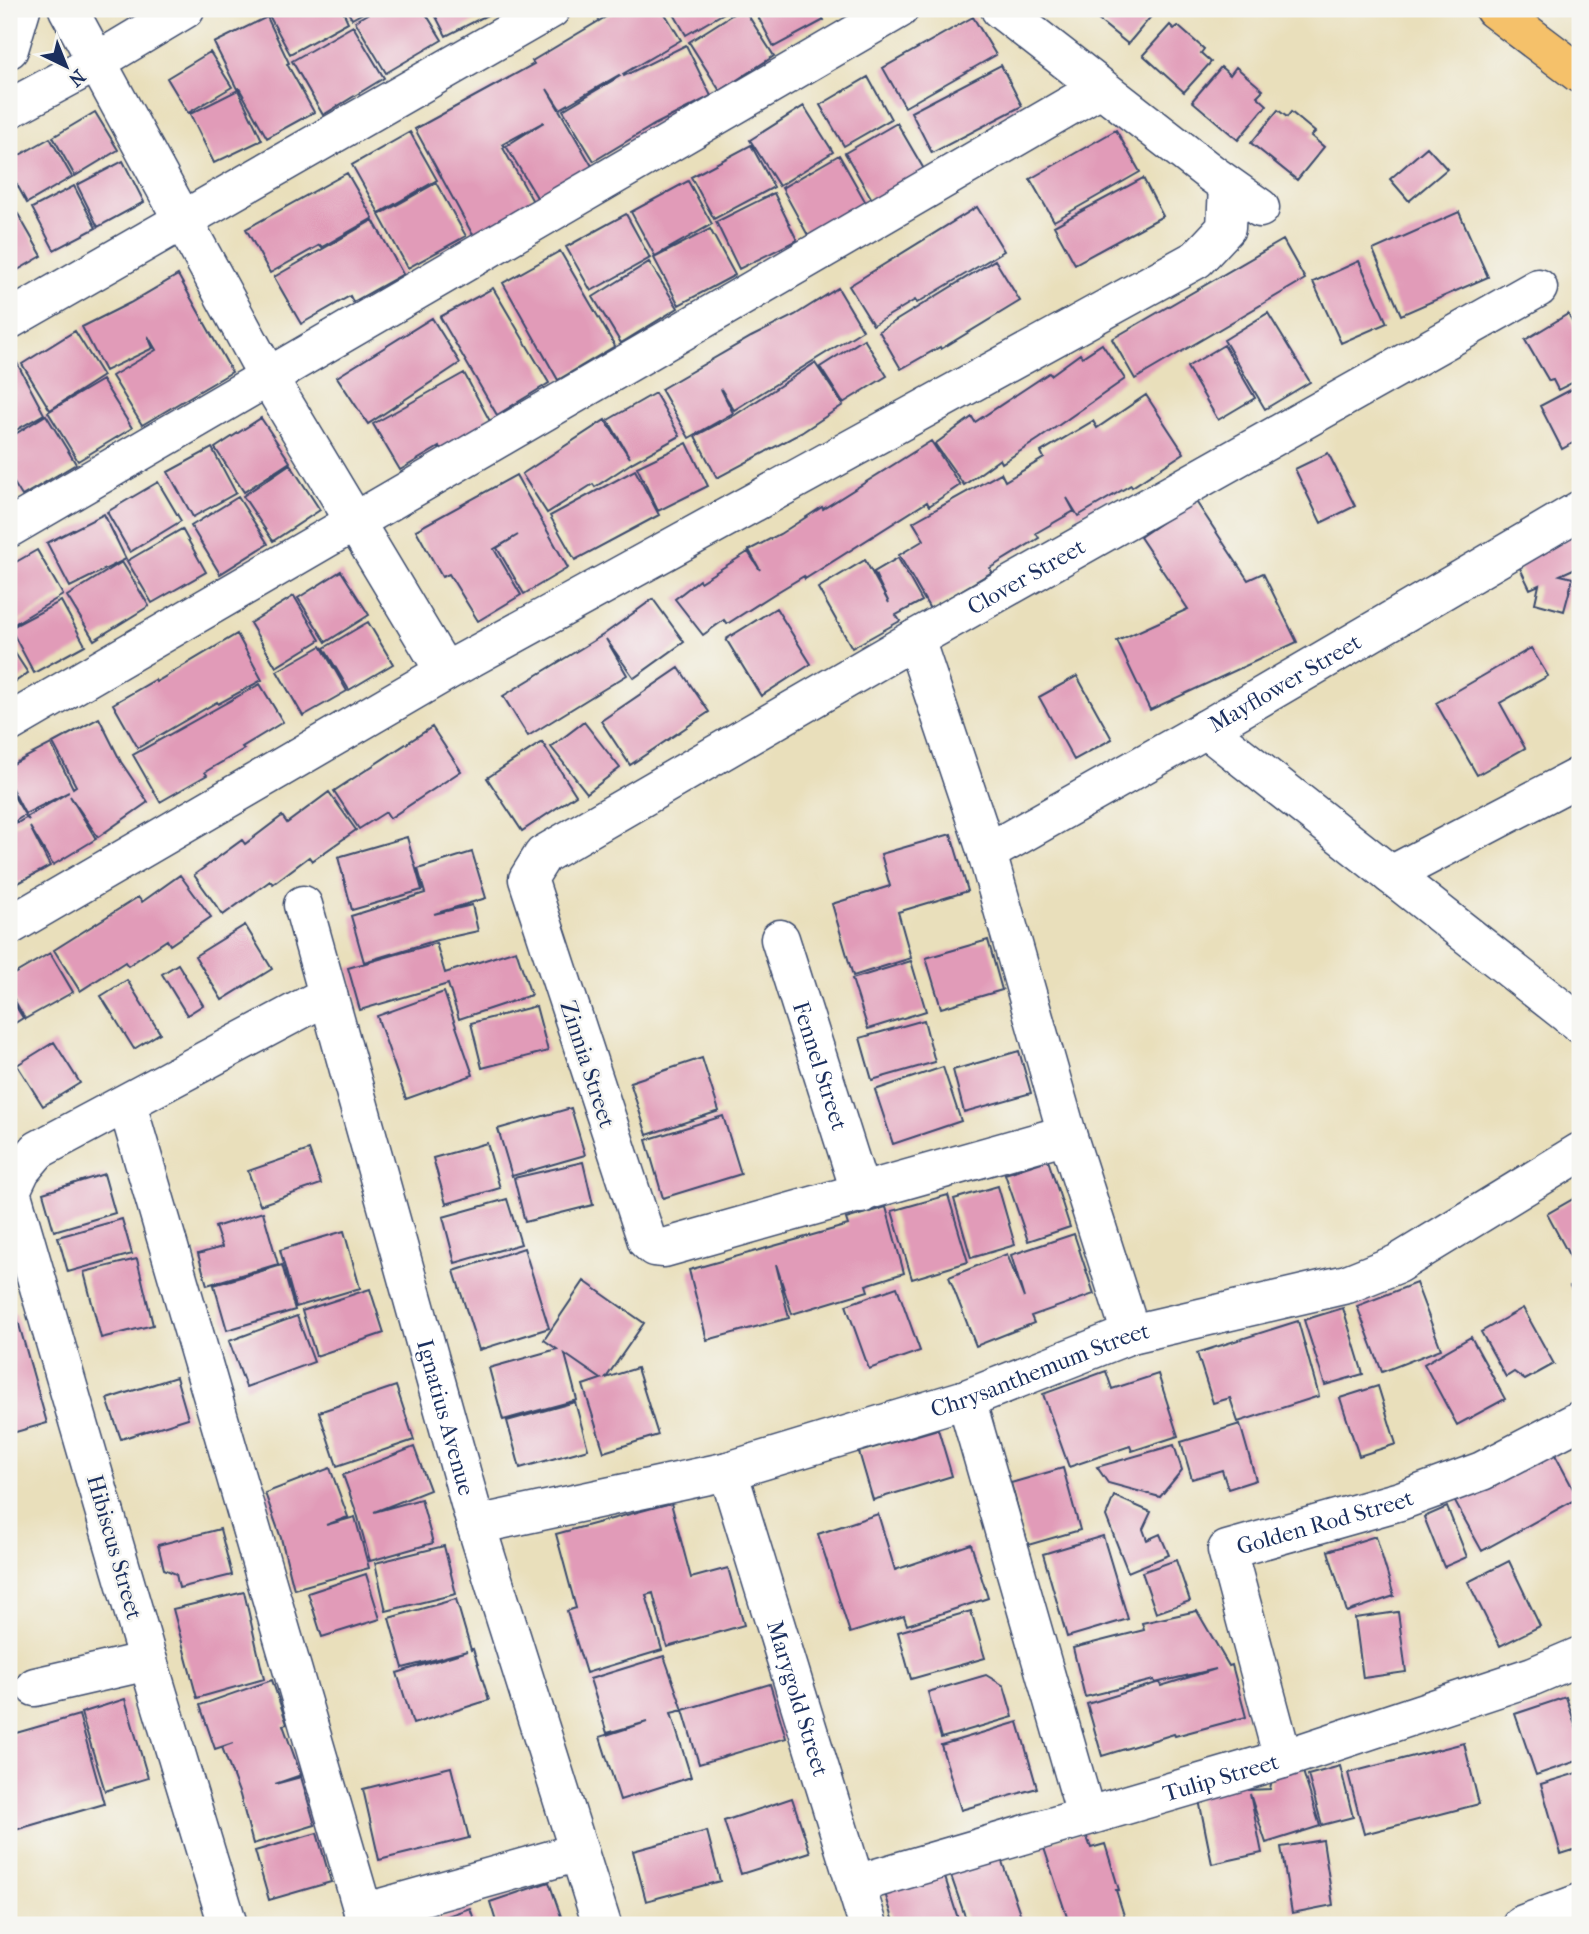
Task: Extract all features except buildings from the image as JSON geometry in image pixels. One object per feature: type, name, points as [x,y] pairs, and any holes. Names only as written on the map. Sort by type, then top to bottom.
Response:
[{"type":"main road","points":[[1494,9],[1580,74]]},
{"type":"street","points":[[9,49],[21,9]]},
{"type":"street","points":[[68,9],[268,377],[445,672]]},
{"type":"street","points":[[9,109],[98,61],[185,9]]},
{"type":"street","points":[[9,320],[551,9]]},
{"type":"street","points":[[9,528],[899,9]]},
{"type":"street","points":[[1000,9],[1260,208]]},
{"type":"street","points":[[9,723],[1100,88]]},
{"type":"street","points":[[9,926],[445,672],[1197,259],[1226,228],[1228,186]]},
{"type":"street","name":"Clover Street","points":[[527,878],[543,855],[915,639],[1538,288]]},
{"type":"street","name":"Mayflower Street","points":[[987,853],[1206,729],[1580,510]]},
{"type":"street","points":[[915,639],[987,853],[1067,1134],[1131,1334]]},
{"type":"street","points":[[1206,729],[1580,1024]]},
{"type":"street","points":[[1391,875],[1580,776]]},
{"type":"street","name":"Zinnia Street","points":[[527,878],[647,1241],[654,1247],[664,1248],[862,1194]]},
{"type":"street","name":"Ignatius Avenue","points":[[303,905],[476,1525],[602,1925]]},
{"type":"street","name":"Fennel Street","points":[[779,939],[862,1194]]},
{"type":"street","points":[[328,995],[127,1104],[365,1919],[579,1852]]},
{"type":"street","name":"Hibiscus Street","points":[[127,1104],[38,1150],[21,1170],[11,1191],[228,1925]]},
{"type":"street","points":[[862,1194],[1067,1134]]},
{"type":"street","name":"Chrysanthemum Street","points":[[476,1525],[728,1471],[966,1399],[1131,1334],[1347,1284],[1396,1264],[1580,1152]]},
{"type":"street","points":[[966,1399],[1086,1815]]},
{"type":"street","name":"Golden Rod Street","points":[[1283,1759],[1227,1550],[1400,1501],[1482,1471],[1580,1420]]},
{"type":"street","name":"Marygold Street","points":[[728,1471],[868,1925]]},
{"type":"street","name":"Tulip Street","points":[[856,1884],[1283,1759],[1533,1676],[1580,1656]]},
{"type":"street","points":[[34,1687],[148,1661]]},
{"type":"street","points":[[1521,1925],[1580,1903]]}]
